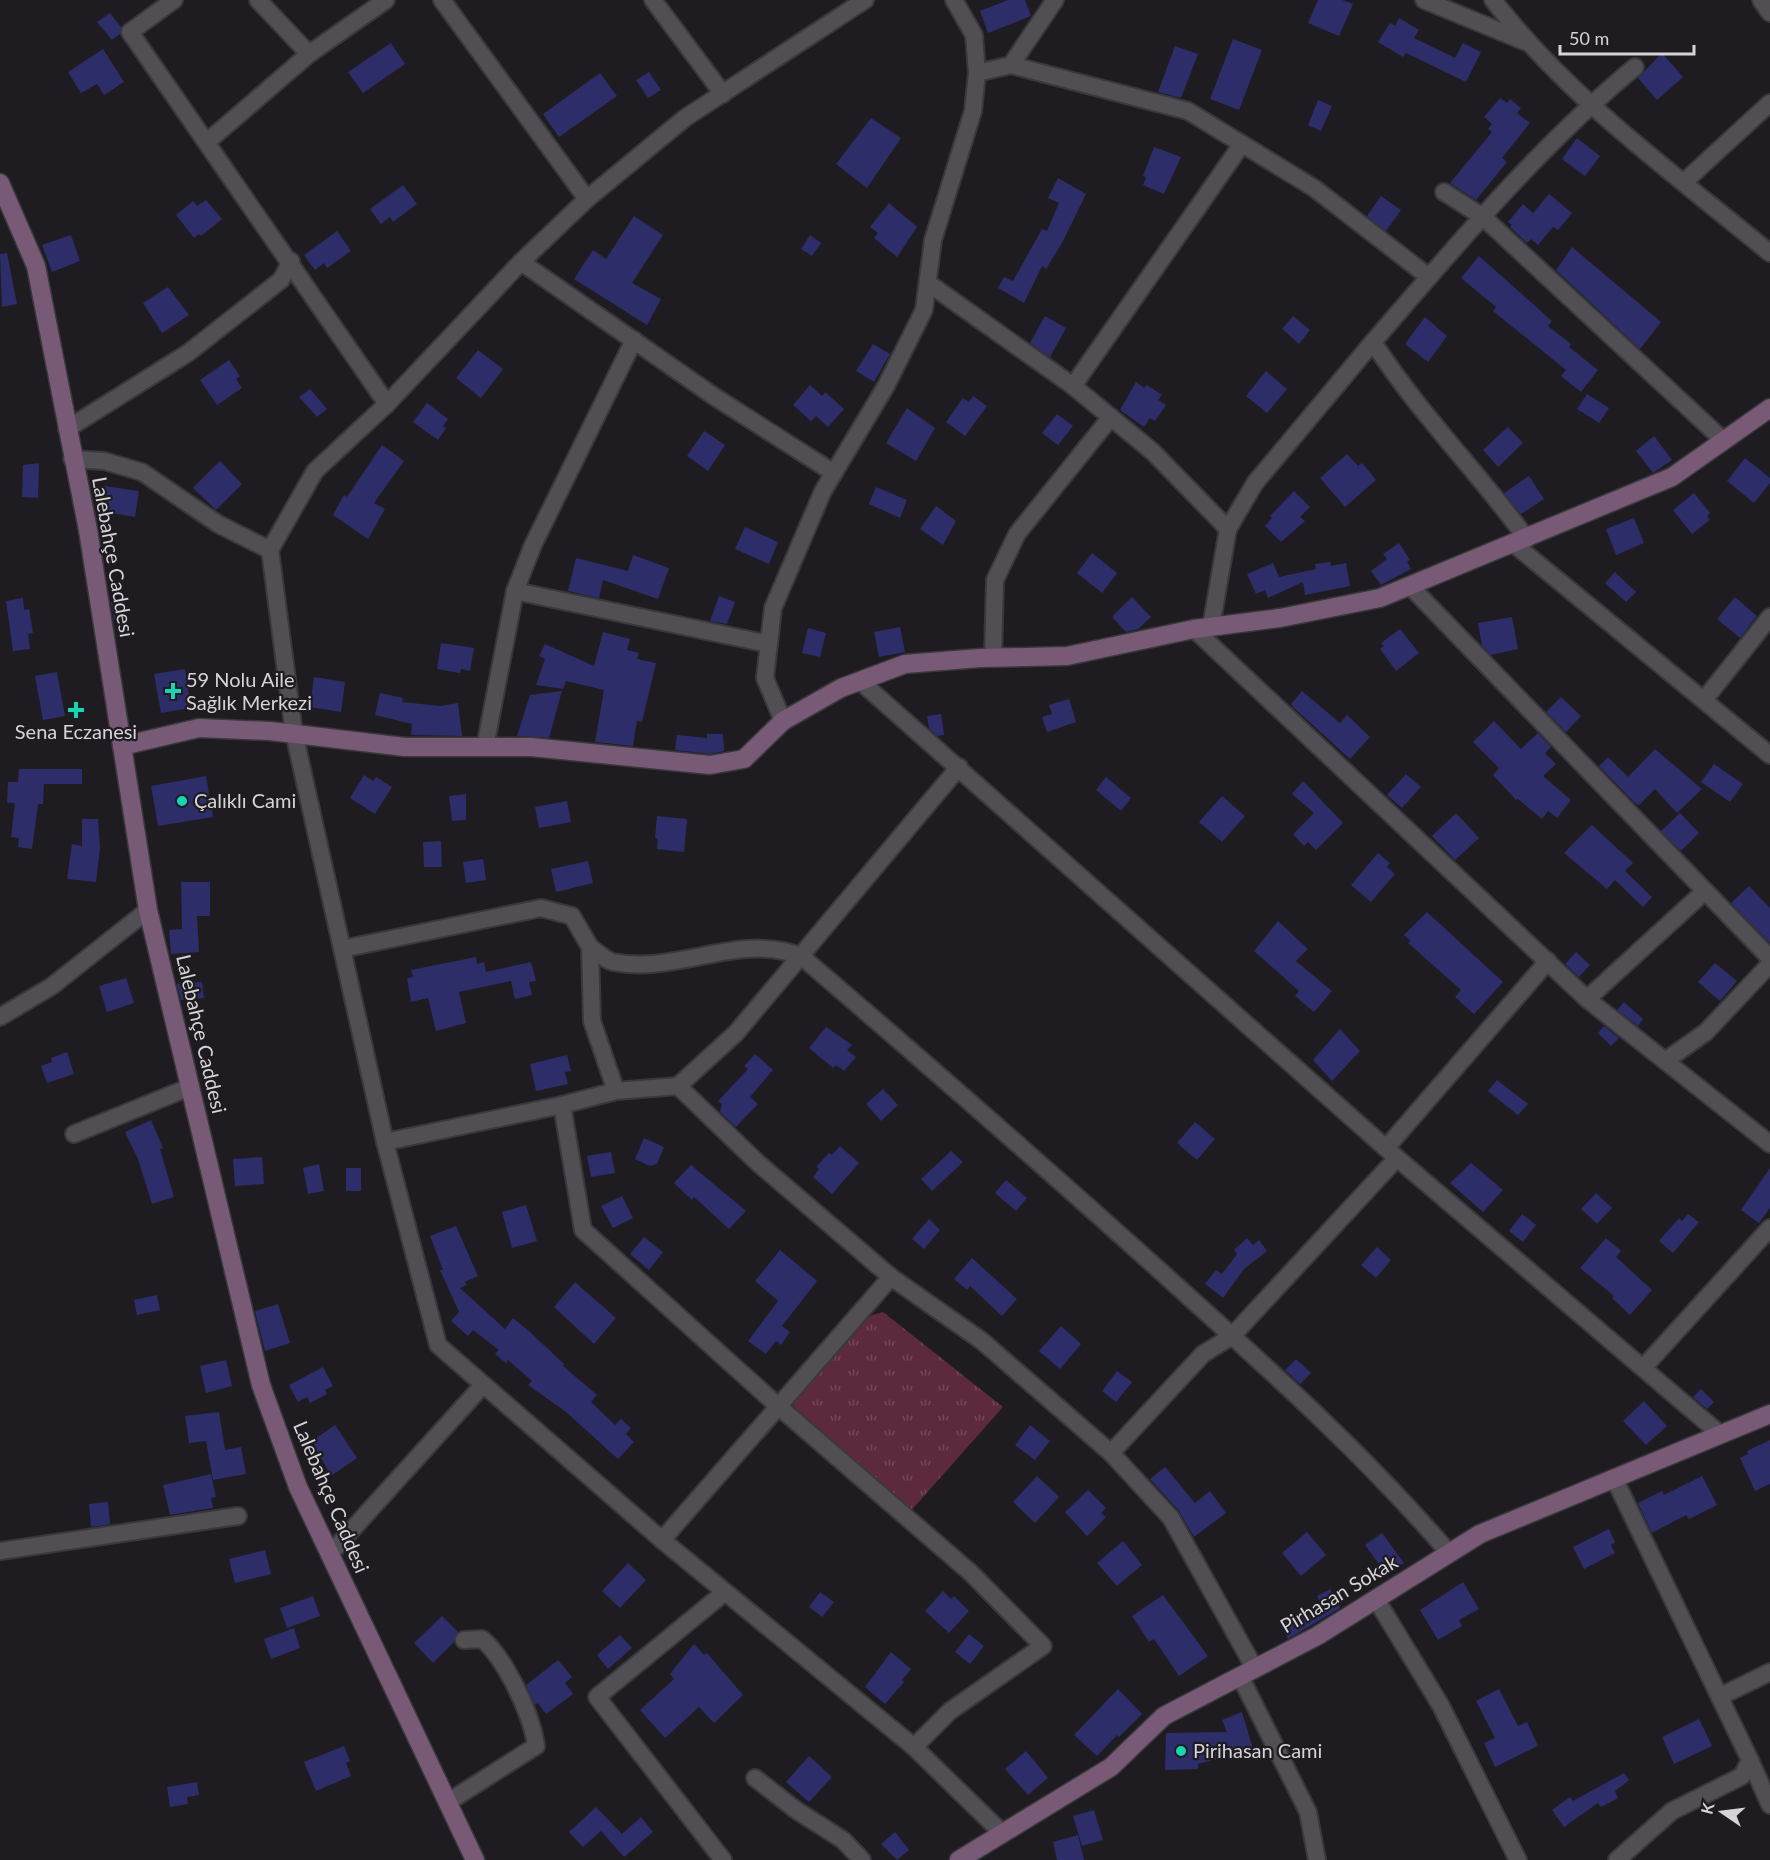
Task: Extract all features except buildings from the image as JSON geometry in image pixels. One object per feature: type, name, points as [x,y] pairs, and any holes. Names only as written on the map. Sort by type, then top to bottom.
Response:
[{"type":"street","points":[[174,0],[130,32],[291,261],[387,404]]},
{"type":"street","points":[[258,0],[309,54]]},
{"type":"street","points":[[207,142],[309,54],[386,0]]},
{"type":"street","points":[[442,0],[586,199]]},
{"type":"street","points":[[653,0],[723,94]]},
{"type":"street","points":[[865,0],[685,118],[586,199],[521,262],[387,404],[315,471],[270,550],[294,733],[385,1142],[438,1345],[662,1540],[914,1747],[1002,1833]]},
{"type":"street","points":[[783,721],[765,678],[773,608],[823,491],[886,386],[924,310],[933,240],[973,111],[977,73],[974,35],[954,0]]},
{"type":"street","points":[[1011,65],[1055,0]]},
{"type":"street","points":[[1424,0],[1526,42]]},
{"type":"street","points":[[1494,0],[1526,42],[1589,105],[1770,253]]},
{"type":"street","points":[[1761,0],[1770,13]]},
{"type":"street","points":[[977,73],[1011,65],[1188,111],[1314,188],[1429,278]]},
{"type":"street","points":[[1202,628],[1228,529],[1255,483],[1373,342],[1483,217],[1589,105],[1635,68]]},
{"type":"street","points":[[1684,182],[1770,103]]},
{"type":"street","points":[[1073,386],[1242,144]]},
{"type":"street","name":"Lalebahçe Caddesi","points":[[0,183],[36,266],[87,530],[148,910],[261,1385],[298,1487],[475,1860]]},
{"type":"street","points":[[1444,192],[1483,217],[1724,441]]},
{"type":"street","points":[[67,429],[188,353],[281,280],[291,261]]},
{"type":"street","points":[[521,262],[715,397],[834,473]]},
{"type":"street","points":[[928,283],[1073,386],[1111,417],[1153,452],[1228,529]]},
{"type":"street","points":[[485,747],[515,591],[549,513],[634,340]]},
{"type":"street","points":[[1373,342],[1394,373],[1490,488],[1520,541],[1770,755]]},
{"type":"street","points":[[122,746],[199,728],[294,733],[405,747],[531,747],[710,765],[744,759],[783,721],[841,688],[905,664],[993,657],[1068,656],[1202,628],[1280,618],[1380,598],[1672,477],[1770,408]]},
{"type":"street","points":[[993,657],[995,580],[1017,534],[1111,417]]},
{"type":"street","points":[[72,459],[104,461],[142,472],[218,524],[270,550]]},
{"type":"street","points":[[1410,586],[1770,958]]},
{"type":"street","points":[[515,591],[769,644]]},
{"type":"street","points":[[1704,700],[1770,617]]},
{"type":"street","points":[[1202,628],[1587,999],[1770,1144]]},
{"type":"street","points":[[860,681],[1392,1153],[1720,1434]]},
{"type":"street","points":[[385,1142],[562,1106],[616,1090],[678,1086],[736,1033],[959,768]]},
{"type":"street","points":[[1587,999],[1705,891]]},
{"type":"street","points":[[342,949],[541,908],[572,916],[590,947],[611,962],[638,964],[751,947],[781,948],[801,956],[1012,1137],[1232,1336],[1403,1500],[1449,1553]]},
{"type":"street","points":[[0,1017],[52,986],[148,910]]},
{"type":"street","points":[[590,947],[592,1021],[616,1090]]},
{"type":"street","points":[[1112,1453],[1203,1354],[1232,1336],[1392,1153],[1548,961]]},
{"type":"street","points":[[1665,1062],[1706,1032],[1770,964]]},
{"type":"street","points":[[678,1086],[758,1163],[891,1277],[982,1341],[1112,1453],[1171,1518],[1248,1673],[1308,1812],[1317,1860]]},
{"type":"street","points":[[74,1134],[190,1087]]},
{"type":"street","points":[[562,1106],[583,1230],[778,1406],[971,1573],[1043,1646],[950,1711],[914,1747]]},
{"type":"street","points":[[1643,1368],[1770,1228]]},
{"type":"street","points":[[662,1540],[891,1277]]},
{"type":"street","points":[[330,1554],[483,1385]]},
{"type":"street","name":"Pirhasan Sokak","points":[[959,1860],[1110,1767],[1164,1716],[1317,1636],[1480,1534],[1770,1414]]},
{"type":"street","points":[[1614,1478],[1721,1696],[1770,1805]]},
{"type":"street","points":[[0,1551],[238,1516]]},
{"type":"street","points":[[723,1860],[597,1697],[725,1592]]},
{"type":"street","points":[[1376,1599],[1441,1706],[1518,1860]]},
{"type":"street","points":[[448,1802],[536,1746],[534,1726],[494,1648],[482,1639],[464,1640]]},
{"type":"street","points":[[1721,1696],[1770,1672]]},
{"type":"street","points":[[1617,1860],[1672,1811],[1742,1776],[1750,1760]]},
{"type":"street","points":[[754,1778],[796,1810],[843,1840],[862,1860]]},
{"type":"green space","points":[[883,1312],[1003,1407],[908,1514],[795,1417],[793,1403],[869,1316]]},
{"type":"place","name":"59 Nolu Aile Sağlık Merkezi","points":[[173,691]]},
{"type":"place","name":"Sena Eczanesi","points":[[76,710]]},
{"type":"place","name":"Çalıklı Cami","points":[[182,801]]},
{"type":"place","name":"Pirihasan Cami","points":[[1181,1751]]}]
